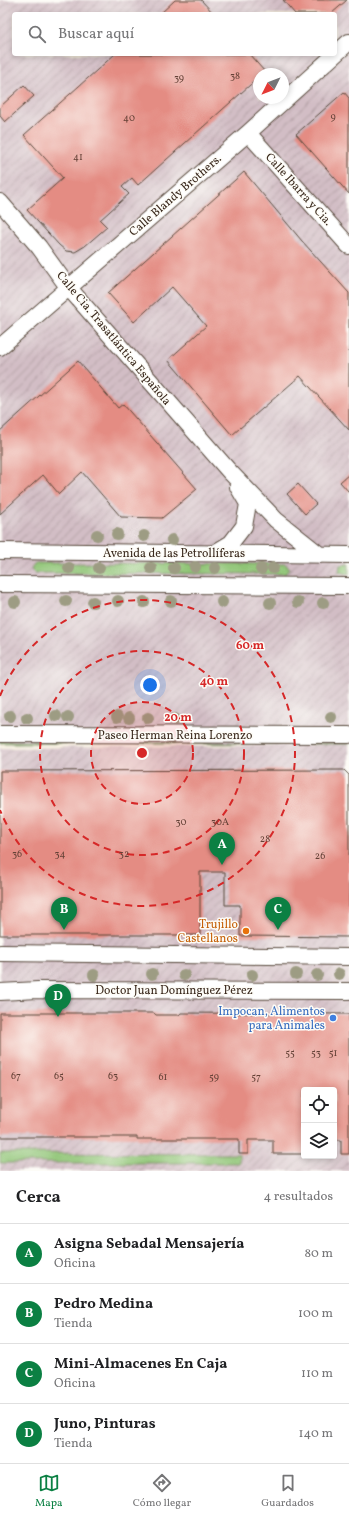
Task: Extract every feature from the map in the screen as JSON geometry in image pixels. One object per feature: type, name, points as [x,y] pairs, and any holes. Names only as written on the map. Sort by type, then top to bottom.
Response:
[{"type":"street","name":"Calle Blandy Brothers.","points":[[337,55],[347,46]]},
{"type":"street","name":"Calle Blandy Brothers.","points":[[0,347],[336,56]]},
{"type":"street","name":"Calle Ibarra y Cia.","points":[[248,133],[349,246]]},
{"type":"street","name":"Calle Cia. Trasatlántica Española","points":[[0,202],[39,247],[68,287],[229,471],[276,520],[320,555]]},
{"type":"street","name":"Calle Cia. Trasatlántica Española","points":[[216,552],[231,543],[244,526],[248,504],[229,471]]},
{"type":"street","name":"Avenida de las Petrollíferas","points":[[1,550],[349,555]]},
{"type":"street","points":[[0,584],[349,586]]},
{"type":"street","name":"Paseo Herman Reina Lorenzo","points":[[0,734],[349,735]]},
{"type":"street","points":[[0,953],[349,957]]},
{"type":"street","name":"Doctor Juan Domínguez Pérez","points":[[0,992],[38,990],[349,990]]},
{"type":"shaded area","points":[[0,0],[349,0],[349,1171],[0,1171],[0,748],[340,745],[0,743]]},
{"type":"green space","points":[[35,563],[285,564],[290,568],[285,574],[34,573],[31,568]]},
{"type":"green space","points":[[349,564],[349,574],[339,572],[340,565]]},
{"type":"green space","points":[[0,741],[349,743],[349,744],[0,743]]},
{"type":"green space","points":[[0,1153],[239,1154],[239,1163],[0,1163]]},
{"type":"building","points":[[175,0],[201,0],[212,12],[162,12]]},
{"type":"building","points":[[283,0],[347,0],[333,12],[293,12]]},
{"type":"building","points":[[113,56],[251,56],[261,68],[253,68],[253,82],[138,185],[132,178],[122,187],[129,194],[100,220],[107,227],[85,246],[75,252],[66,251],[59,245],[27,210],[63,178],[24,135]]},
{"type":"building","points":[[24,85],[34,96],[5,122],[0,116],[0,107]]},
{"type":"building","points":[[344,92],[349,98],[349,194],[296,134]]},
{"type":"building","points":[[244,172],[302,241],[349,293],[349,430],[300,376],[232,435],[168,360],[206,326],[172,287],[134,322],[108,293]]},
{"type":"building","points":[[78,361],[118,408],[123,404],[197,489],[162,518],[121,517],[82,472],[59,494],[43,475],[0,514],[0,431]]},
{"type":"building","points":[[349,474],[349,492],[340,482]]},
{"type":"building","points":[[298,484],[316,504],[305,514],[287,494]]},
{"type":"building","points":[[344,770],[349,775],[349,937],[240,936],[240,905],[225,905],[225,872],[200,872],[200,935],[0,935],[0,771]]},
{"type":"building","points":[[0,1013],[154,1013],[156,1015],[179,1015],[181,1013],[349,1014],[349,1154],[341,1154],[341,1140],[337,1140],[337,1087],[301,1087],[301,1154],[273,1154],[273,1140],[248,1140],[248,1154],[239,1154],[239,1139],[0,1137]]},
{"type":"place","name":"Asigna Sebadal Mensajería","points":[[222,865]]},
{"type":"place","name":"Pedro Medina","points":[[64,930]]},
{"type":"place","name":"Mini-Almacenes En Caja","points":[[278,930]]},
{"type":"place","name":"Trujillo Castellanos","points":[[246,931]]},
{"type":"place","name":"Juno, Pinturas","points":[[58,1017]]},
{"type":"place","name":"Impocan, Alimentos para Animales","points":[[333,1018]]}]
